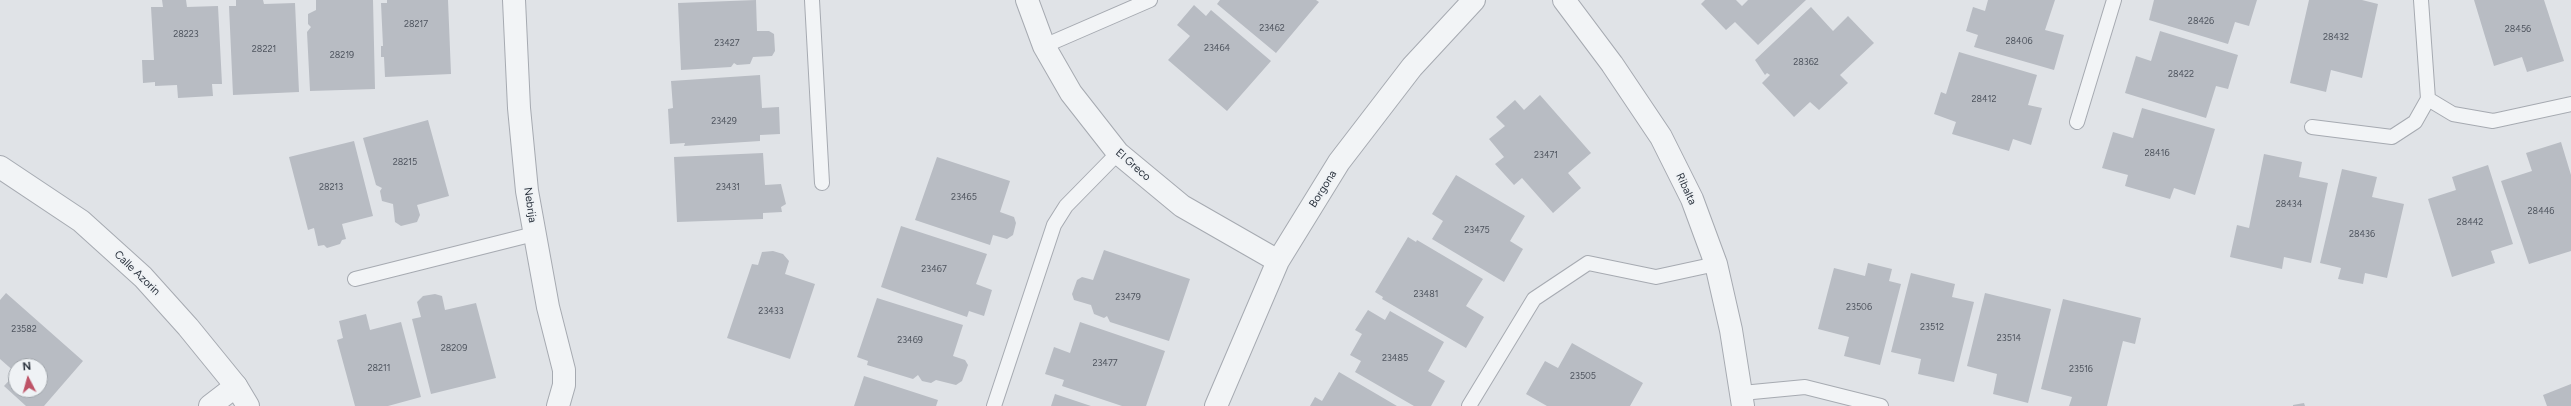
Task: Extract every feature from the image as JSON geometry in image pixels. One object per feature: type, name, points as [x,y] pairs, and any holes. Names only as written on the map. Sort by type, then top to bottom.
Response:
[{"type":"street","name":"Nebrija","points":[[514,0],[519,108],[527,191],[548,307],[564,370],[564,385],[558,406]]},
{"type":"street","name":"El Greco","points":[[1027,0],[1044,46],[1071,93],[1118,153],[1182,206],[1278,261]]},
{"type":"street","name":"Borgona","points":[[1216,406],[1278,261],[1339,162],[1412,67],[1474,0]]},
{"type":"street","name":"Ribalta","points":[[1564,0],[1612,64],[1661,137],[1692,199],[1716,264],[1731,330],[1742,400]]},
{"type":"street","name":"Calle Azorin","points":[[0,167],[81,222],[143,277],[188,327],[236,386],[248,406]]},
{"type":"street","points":[[210,406],[236,386]]},
{"type":"lane","points":[[812,0],[822,183]]},
{"type":"lane","points":[[1044,46],[1150,0]]},
{"type":"lane","points":[[2077,122],[2114,0]]},
{"type":"lane","points":[[2312,127],[2392,137],[2415,122],[2428,99],[2421,0]]},
{"type":"lane","points":[[2428,99],[2453,114],[2493,121],[2571,104]]},
{"type":"lane","points":[[994,406],[1054,225],[1066,206],[1118,153]]},
{"type":"lane","points":[[355,279],[534,234]]},
{"type":"lane","points":[[1469,406],[1534,299],[1588,263],[1656,277],[1716,264]]},
{"type":"lane","points":[[1742,400],[1805,387],[1881,406]]},
{"type":"building","points":[[162,0],[186,0],[187,7],[218,6],[222,84],[212,84],[213,96],[178,98],[177,85],[155,86],[155,82],[143,83],[142,60],[154,60],[151,7],[163,7]]},
{"type":"building","points":[[236,0],[263,0],[264,4],[295,3],[299,92],[233,95],[229,6],[236,6]]},
{"type":"building","points":[[316,0],[373,0],[375,89],[310,91],[307,32],[311,27],[308,24],[308,14],[316,10]]},
{"type":"building","points":[[387,0],[448,0],[451,74],[385,77],[384,57],[381,57],[381,46],[383,46],[381,3],[387,3]]},
{"type":"building","points":[[756,0],[757,31],[769,31],[774,34],[775,51],[772,56],[753,57],[750,64],[737,65],[734,63],[731,67],[681,70],[678,3]]},
{"type":"building","points":[[1220,0],[1316,0],[1319,2],[1276,53],[1217,4]]},
{"type":"building","points":[[1705,0],[1736,0],[1742,6],[1748,0],[1806,0],[1758,45],[1735,22],[1726,30],[1701,4]]},
{"type":"building","points":[[1988,0],[2055,0],[2045,30],[2064,35],[2054,70],[1974,47],[1978,35],[1966,31],[1973,7],[1985,11]]},
{"type":"building","points":[[2154,0],[2257,0],[2249,26],[2235,22],[2228,44],[2149,20]]},
{"type":"building","points":[[2309,0],[2362,0],[2378,4],[2362,78],[2331,70],[2326,92],[2290,83]]},
{"type":"building","points":[[2474,0],[2544,0],[2564,61],[2527,72],[2522,57],[2494,66]]},
{"type":"building","points":[[1194,5],[1206,16],[1211,10],[1271,61],[1227,111],[1168,60],[1190,36],[1177,25]]},
{"type":"building","points":[[1811,7],[1833,31],[1848,16],[1874,43],[1840,75],[1848,83],[1819,110],[1810,102],[1794,117],[1762,83],[1770,75],[1767,73],[1765,75],[1755,60]]},
{"type":"building","points":[[2160,31],[2238,55],[2228,89],[2216,86],[2206,118],[2125,93],[2136,56],[2151,61]]},
{"type":"building","points":[[1959,52],[2037,75],[2028,105],[2042,108],[2031,145],[2013,139],[2009,151],[1952,134],[1956,122],[1934,114],[1941,92],[1946,94]]},
{"type":"building","points":[[760,75],[762,108],[779,107],[780,134],[760,135],[760,141],[684,146],[685,143],[670,144],[668,109],[673,108],[671,81]]},
{"type":"building","points":[[1540,95],[1591,153],[1568,173],[1581,188],[1553,213],[1522,178],[1514,185],[1495,164],[1504,157],[1489,139],[1505,126],[1496,117],[1515,100],[1524,110]]},
{"type":"building","points":[[2142,108],[2215,129],[2195,195],[2174,188],[2170,199],[2125,186],[2128,175],[2102,168],[2113,132],[2133,138]]},
{"type":"building","points":[[428,120],[449,196],[417,205],[420,215],[417,222],[401,226],[395,222],[393,204],[382,201],[380,191],[382,188],[376,185],[363,138]]},
{"type":"building","points":[[354,141],[373,216],[342,224],[346,239],[342,240],[340,244],[327,248],[324,245],[318,246],[314,228],[308,230],[289,157]]},
{"type":"building","points":[[2561,142],[2571,175],[2571,251],[2529,264],[2501,181],[2532,171],[2526,153]]},
{"type":"building","points":[[763,153],[765,185],[781,184],[786,204],[781,207],[782,212],[763,213],[763,219],[677,222],[674,157]]},
{"type":"building","points":[[2264,154],[2302,162],[2299,177],[2328,183],[2311,263],[2284,257],[2282,269],[2230,257],[2237,225],[2249,228]]},
{"type":"building","points":[[937,157],[1010,181],[1000,212],[1014,217],[1016,223],[1013,235],[1007,239],[993,235],[990,245],[915,220]]},
{"type":"building","points":[[2488,165],[2513,244],[2491,251],[2495,263],[2452,277],[2428,199],[2456,190],[2452,177]]},
{"type":"building","points":[[2342,169],[2377,177],[2372,197],[2404,204],[2387,278],[2365,273],[2363,284],[2338,279],[2341,268],[2320,263]]},
{"type":"building","points":[[1456,175],[1525,216],[1510,241],[1523,249],[1504,282],[1432,239],[1443,221],[1432,214]]},
{"type":"building","points":[[901,226],[987,254],[976,284],[992,290],[984,316],[969,311],[967,317],[881,287]]},
{"type":"building","points":[[1408,237],[1416,242],[1417,240],[1483,279],[1466,306],[1484,317],[1466,348],[1382,299],[1383,297],[1375,292]]},
{"type":"building","points":[[1104,250],[1190,279],[1169,341],[1110,322],[1107,316],[1104,318],[1094,314],[1091,305],[1074,300],[1072,294],[1077,280],[1082,277],[1093,280]]},
{"type":"building","points":[[773,251],[783,254],[789,261],[785,274],[815,284],[790,359],[727,338],[752,264],[758,265],[762,252]]},
{"type":"building","points":[[1868,263],[1892,269],[1889,281],[1901,284],[1880,365],[1844,356],[1849,337],[1818,329],[1834,268],[1865,276]]},
{"type":"building","points":[[1911,273],[1955,284],[1952,297],[1974,302],[1954,382],[1918,374],[1921,359],[1891,352]]},
{"type":"building","points":[[6,293],[83,361],[44,406],[26,406],[17,398],[48,398],[48,358],[8,358],[8,366],[0,359],[0,300]]},
{"type":"building","points":[[1985,293],[2051,309],[2028,403],[1993,394],[1997,374],[1967,366]]},
{"type":"building","points":[[435,294],[442,296],[445,310],[476,303],[496,378],[431,394],[412,319],[421,317],[417,302],[423,296]]},
{"type":"building","points":[[877,298],[963,325],[953,356],[965,360],[968,365],[962,381],[956,385],[936,380],[931,383],[922,381],[918,375],[913,379],[867,365],[868,361],[857,357]]},
{"type":"building","points":[[2063,299],[2141,318],[2135,344],[2123,341],[2107,406],[2069,406],[2072,397],[2041,389]]},
{"type":"building","points":[[1368,310],[1385,320],[1390,311],[1444,342],[1428,371],[1445,381],[1431,406],[1414,406],[1355,372],[1361,361],[1350,355],[1362,334],[1355,330]]},
{"type":"building","points":[[366,314],[370,330],[401,322],[421,397],[388,406],[355,406],[337,340],[343,338],[339,321]]},
{"type":"building","points":[[1080,322],[1165,351],[1146,406],[1122,406],[1062,386],[1064,380],[1045,374],[1054,347],[1070,353]]},
{"type":"building","points":[[1572,343],[1643,383],[1630,406],[1547,406],[1526,394],[1545,361],[1558,368]]},
{"type":"building","points":[[1339,372],[1397,406],[1310,406],[1315,397],[1322,401]]},
{"type":"building","points":[[864,376],[938,400],[936,406],[854,406]]},
{"type":"building","points":[[8,382],[8,390],[4,386]]},
{"type":"building","points":[[2571,384],[2571,406],[2547,406],[2543,395]]},
{"type":"building","points":[[1055,394],[1091,406],[1051,406]]},
{"type":"building","points":[[2304,403],[2305,406],[2293,406],[2293,405]]}]
